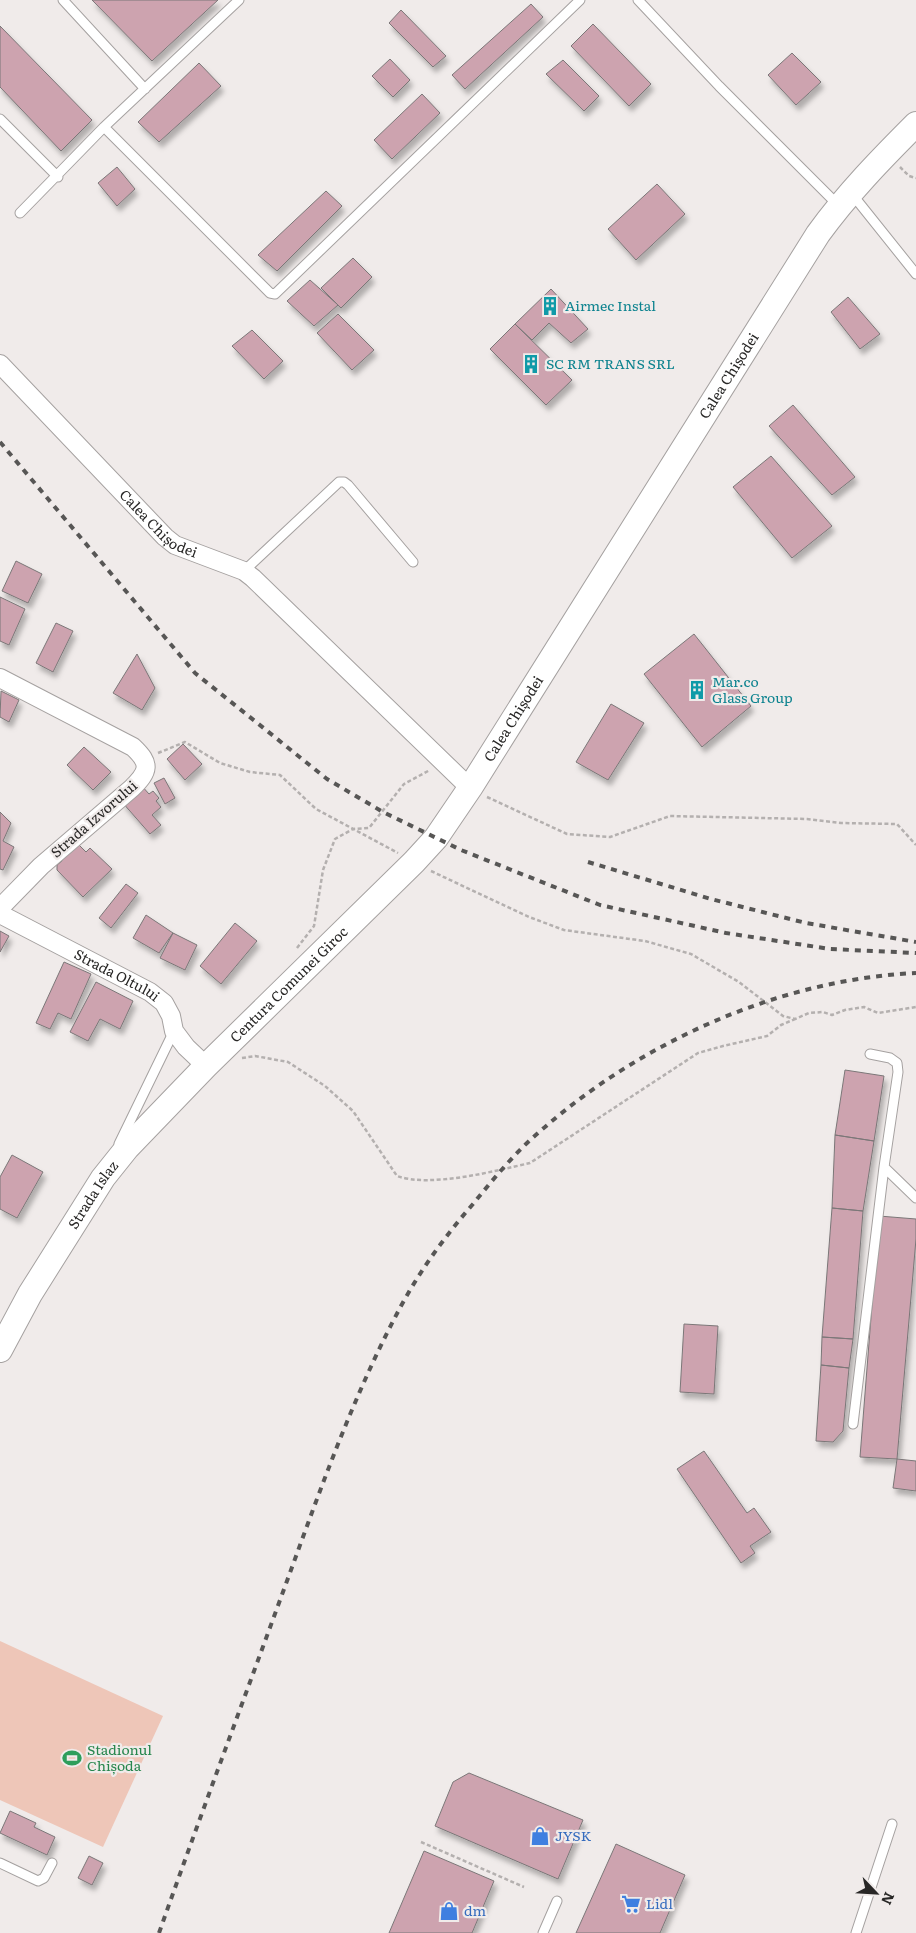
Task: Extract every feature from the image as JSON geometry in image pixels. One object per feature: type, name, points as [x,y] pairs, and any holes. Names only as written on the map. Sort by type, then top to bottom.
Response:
[{"type":"main road","name":"Calea Chișodei","points":[[470,788],[818,234],[844,199],[916,124]]},
{"type":"main road","name":"Centura Comunei Giroc","points":[[103,1178],[126,1148],[206,1066],[414,862],[436,838],[470,788]]},
{"type":"main road","name":"Strada Islaz","points":[[0,1350],[30,1294],[103,1178]]},
{"type":"street","name":"Calea Chișodei","points":[[0,364],[165,537],[175,545],[244,571],[470,788]]},
{"type":"street","points":[[0,678],[133,747],[144,758]]},
{"type":"street","name":"Strada Izvorului","points":[[0,908],[41,866],[142,778],[147,768],[144,758]]},
{"type":"street","name":"Strada Oltului","points":[[0,914],[150,992],[164,1003],[171,1016],[174,1031],[186,1047],[206,1066]]},
{"type":"lane","points":[[63,0],[145,89]]},
{"type":"lane","points":[[20,213],[104,127],[239,0]]},
{"type":"lane","points":[[104,127],[270,293],[275,294],[580,0]]},
{"type":"lane","points":[[638,0],[719,86],[844,199],[916,274]]},
{"type":"lane","points":[[0,119],[58,176]]},
{"type":"lane","points":[[244,571],[339,482],[348,484],[413,562]]},
{"type":"lane","name":"Strada Islaz","points":[[103,1178],[174,1031]]},
{"type":"lane","points":[[853,1424],[884,1167],[898,1072],[897,1064],[890,1058],[870,1054]]},
{"type":"lane","points":[[884,1167],[916,1198]]},
{"type":"lane","points":[[856,1933],[892,1824]]},
{"type":"lane","points":[[0,1863],[38,1881],[44,1878],[52,1862]]},
{"type":"lane","points":[[543,1933],[557,1901]]},
{"type":"path","points":[[144,758],[185,742],[220,763],[250,772],[280,774],[316,809],[446,879],[529,917],[564,930],[645,941],[692,954],[739,982],[783,1016],[795,1019]]},
{"type":"path","points":[[296,949],[314,926],[323,870],[336,840],[353,829],[369,828],[404,784],[443,764]]},
{"type":"path","points":[[470,788],[567,834],[610,837],[670,816],[807,818],[841,823],[897,824],[916,846]]},
{"type":"path","points":[[236,1060],[255,1056],[288,1062],[325,1086],[353,1111],[397,1176],[407,1180],[430,1182],[530,1163],[698,1053],[767,1036],[782,1025],[809,1013],[823,1012],[832,1015],[844,1010],[864,1007],[878,1013],[916,1007]]},
{"type":"path","points":[[421,1842],[524,1887]]},
{"type":"shaded area","name":"Stadionul Chișoda","points":[[0,1641],[163,1716],[103,1847],[0,1800]]},
{"type":"building","points":[[92,0],[218,0],[152,61]]},
{"type":"building","points":[[531,4],[543,17],[465,89],[452,75]]},
{"type":"building","points":[[401,10],[446,56],[433,67],[389,23]]},
{"type":"building","points":[[593,24],[651,84],[629,106],[571,46]]},
{"type":"building","points":[[0,26],[92,120],[61,151],[0,87]]},
{"type":"building","points":[[792,53],[821,82],[796,105],[768,75]]},
{"type":"building","points":[[390,59],[410,80],[393,97],[372,76]]},
{"type":"building","points":[[563,60],[599,96],[584,111],[546,74]]},
{"type":"building","points":[[199,63],[221,86],[159,142],[138,122]]},
{"type":"building","points":[[422,94],[440,113],[392,159],[374,140]]},
{"type":"building","points":[[117,167],[135,189],[117,206],[98,183]]},
{"type":"building","points":[[657,184],[685,214],[636,260],[608,229]]},
{"type":"building","points":[[326,191],[342,206],[277,271],[258,255]]},
{"type":"building","points":[[353,258],[372,277],[341,308],[321,288]]},
{"type":"building","points":[[310,280],[338,305],[314,326],[287,301]]},
{"type":"building","name":"Airmec Instal","points":[[551,289],[588,329],[571,343],[549,323],[532,340],[515,324]]},
{"type":"building","points":[[848,297],[880,334],[860,349],[831,312]]},
{"type":"building","points":[[338,314],[374,350],[352,370],[317,333]]},
{"type":"building","name":"SC RM TRANS SRL","points":[[515,324],[572,380],[546,405],[490,349]]},
{"type":"building","points":[[252,330],[283,361],[264,379],[232,346]]},
{"type":"building","points":[[793,405],[855,477],[832,495],[769,426]]},
{"type":"building","points":[[771,456],[832,526],[792,558],[733,487]]},
{"type":"building","points":[[16,561],[42,574],[28,603],[2,591]]},
{"type":"building","points":[[0,597],[25,609],[9,645],[0,641]]},
{"type":"building","points":[[56,623],[73,631],[53,672],[36,663]]},
{"type":"building","name":"Mar.co Glass Group","points":[[694,634],[751,706],[702,747],[644,674]]},
{"type":"building","points":[[137,654],[155,688],[142,710],[113,693]]},
{"type":"building","points":[[1,691],[19,700],[9,722],[0,717]]},
{"type":"building","points":[[611,704],[644,723],[608,780],[576,762]]},
{"type":"building","points":[[183,744],[202,764],[185,780],[167,759]]},
{"type":"building","points":[[84,747],[111,772],[93,790],[67,765]]},
{"type":"building","points":[[164,778],[175,798],[165,804],[154,783]]},
{"type":"building","points":[[141,785],[149,794],[153,791],[159,798],[156,801],[161,807],[152,815],[161,825],[150,834],[122,802]]},
{"type":"building","points":[[0,812],[11,823],[3,841],[14,847],[3,870],[0,869]]},
{"type":"building","points":[[78,844],[86,852],[90,848],[112,869],[83,897],[57,870],[57,865],[62,861],[61,855]]},
{"type":"building","points":[[126,884],[138,893],[111,928],[99,918]]},
{"type":"building","points":[[146,915],[173,933],[159,953],[133,938]]},
{"type":"building","points":[[235,923],[257,941],[221,984],[200,966]]},
{"type":"building","points":[[0,931],[9,936],[0,952]]},
{"type":"building","points":[[173,933],[197,945],[185,970],[160,958]]},
{"type":"building","points":[[64,962],[91,974],[71,1019],[58,1013],[50,1029],[36,1023]]},
{"type":"building","points":[[96,982],[133,1001],[120,1029],[100,1019],[88,1041],[70,1032]]},
{"type":"building","points":[[845,1070],[884,1076],[874,1141],[835,1135]]},
{"type":"building","points":[[835,1135],[874,1141],[863,1211],[832,1208]]},
{"type":"building","points":[[12,1155],[43,1172],[17,1218],[0,1209],[0,1177]]},
{"type":"building","points":[[832,1208],[863,1211],[853,1339],[822,1337]]},
{"type":"building","points":[[879,1216],[916,1219],[916,1239],[897,1459],[860,1457]]},
{"type":"building","points":[[684,1324],[718,1326],[714,1394],[680,1392]]},
{"type":"building","points":[[822,1337],[853,1339],[849,1368],[821,1365]]},
{"type":"building","points":[[821,1365],[849,1368],[843,1431],[833,1442],[816,1441]]},
{"type":"building","points":[[704,1451],[747,1513],[754,1508],[771,1532],[750,1546],[755,1553],[741,1563],[677,1469]]},
{"type":"building","points":[[897,1459],[916,1461],[916,1491],[893,1488]]},
{"type":"building","points":[[469,1773],[583,1820],[558,1879],[435,1826],[453,1782]]},
{"type":"building","points":[[10,1811],[36,1823],[34,1827],[55,1837],[47,1855],[0,1833]]},
{"type":"building","name":"Lidl","points":[[616,1844],[685,1875],[660,1933],[576,1933]]},
{"type":"building","points":[[424,1851],[494,1881],[472,1933],[389,1933]]},
{"type":"building","points":[[89,1856],[103,1863],[92,1885],[78,1878]]},
{"type":"railway","points":[[0,442],[195,673],[327,779],[383,812],[461,850],[600,905],[726,933],[830,949],[916,953]]},
{"type":"railway","points":[[588,862],[711,899],[806,923],[916,942]]},
{"type":"railway","points":[[159,1933],[333,1456],[365,1380],[401,1306],[425,1266],[453,1228],[507,1164],[545,1127],[584,1096],[626,1067],[671,1042],[718,1020],[767,1001],[816,987],[866,978],[916,973]]},
{"type":"place","name":"Airmec Instal","points":[[550,306]]},
{"type":"place","name":"SC RM TRANS SRL","points":[[531,364]]},
{"type":"place","name":"Mar.co Glass Group","points":[[697,690]]},
{"type":"place","name":"Stadionul Chișoda","points":[[72,1758]]},
{"type":"place","name":"JYSK","points":[[540,1836]]},
{"type":"place","name":"Lidl","points":[[631,1904]]},
{"type":"place","name":"dm","points":[[449,1911]]}]
